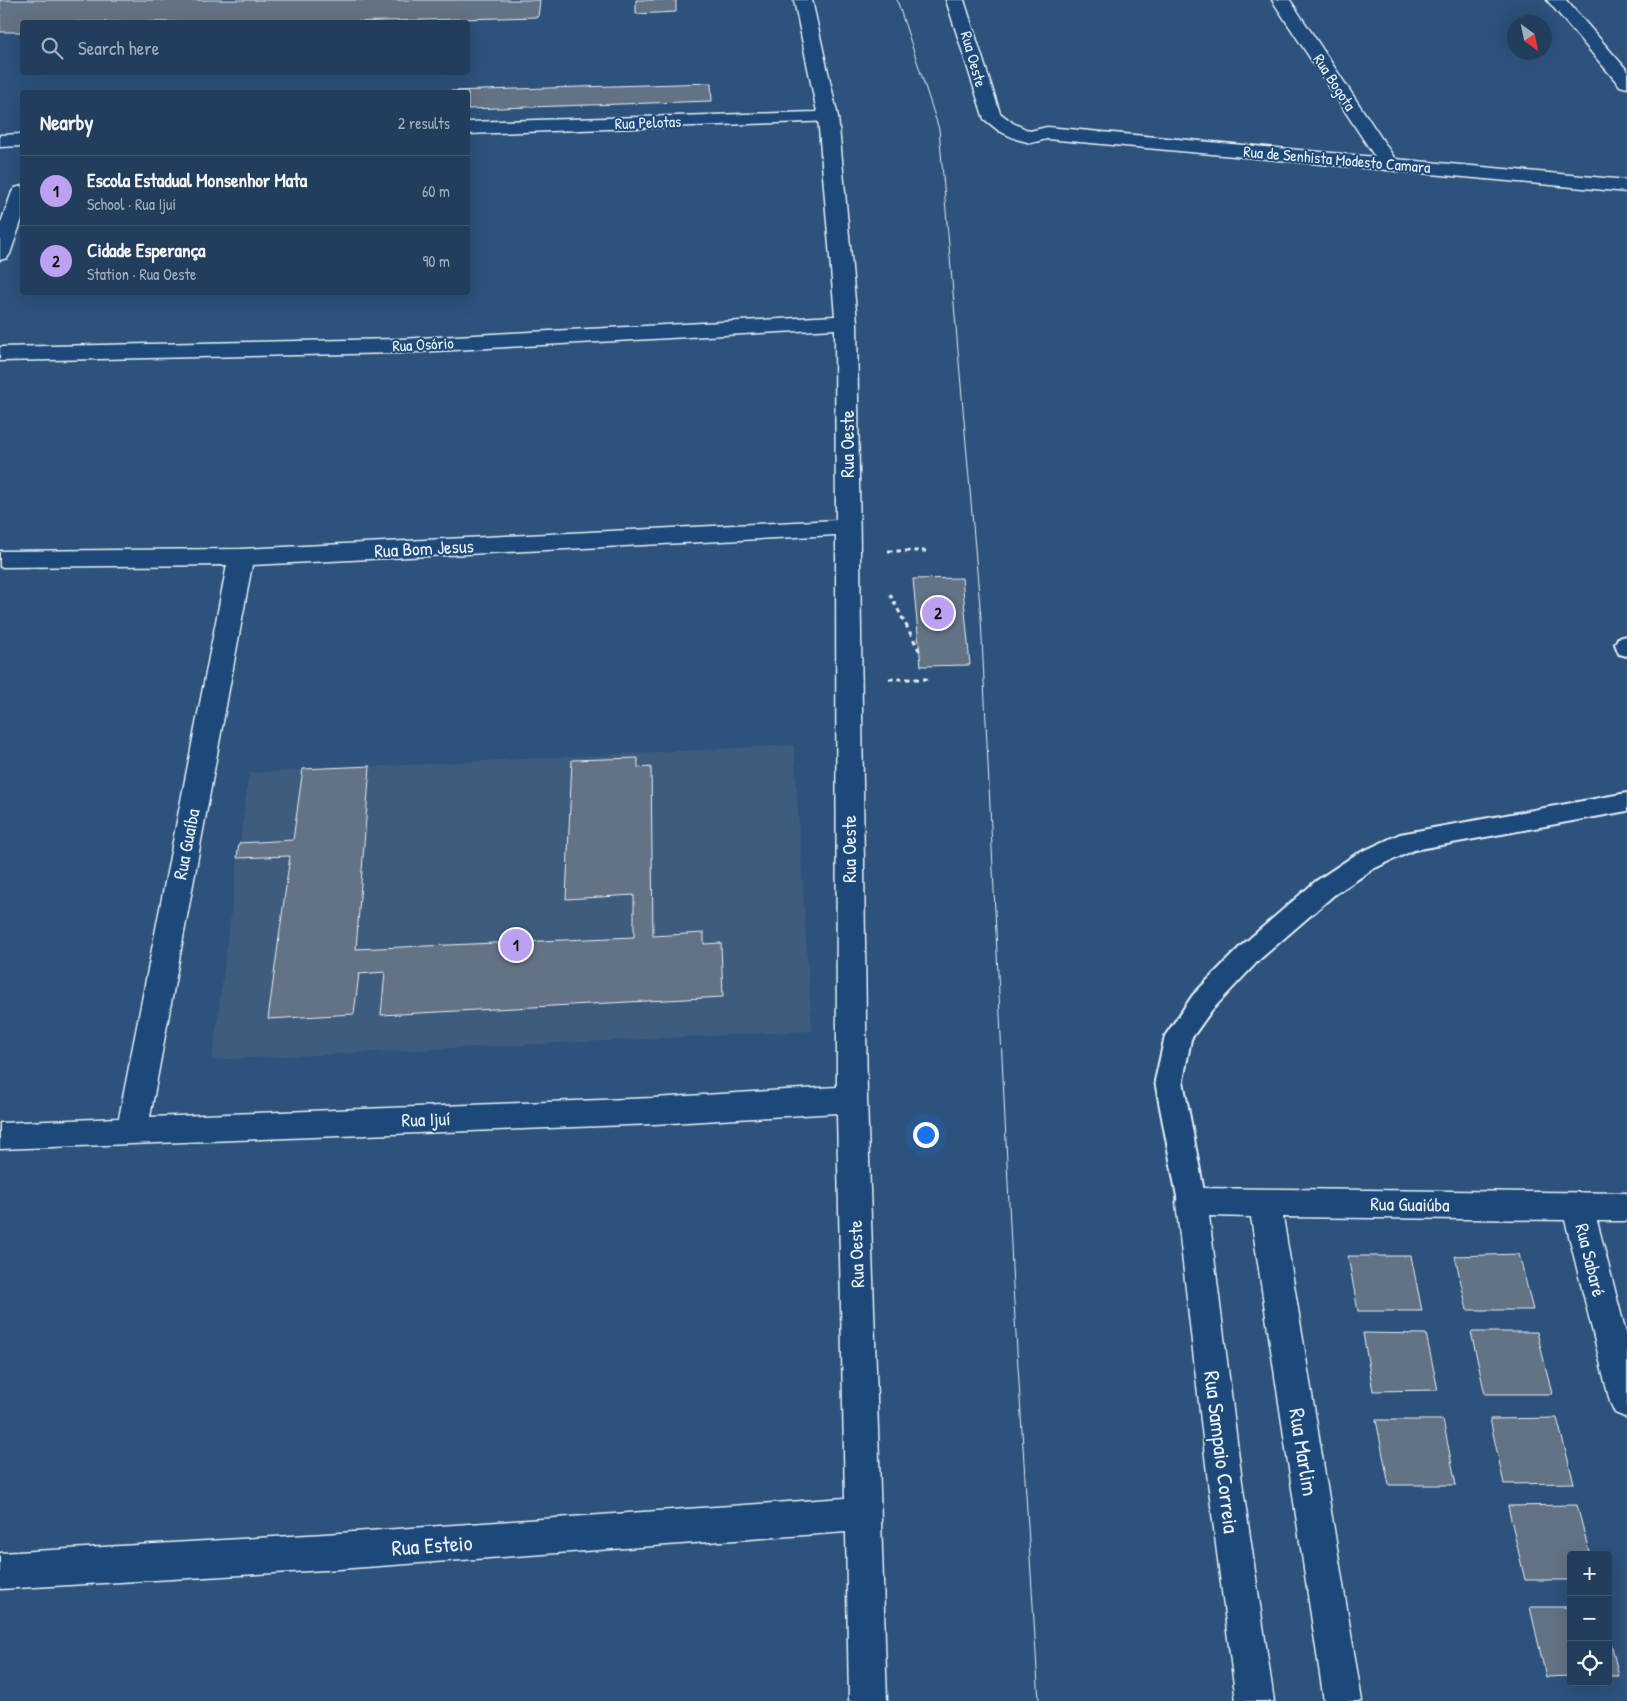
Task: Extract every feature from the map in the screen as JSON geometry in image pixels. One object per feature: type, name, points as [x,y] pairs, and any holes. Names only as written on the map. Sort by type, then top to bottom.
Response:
[{"type":"street","name":"Rua Oeste","points":[[803,0],[828,117],[846,322],[852,1099],[868,1701]]},
{"type":"street","name":"Rua Oeste","points":[[955,0],[991,115],[1006,127],[1022,135],[1031,137],[1047,133]]},
{"type":"street","name":"Rua Bogota","points":[[1281,0],[1389,164]]},
{"type":"street","points":[[1556,0],[1627,82]]},
{"type":"street","name":"Rua Pelotas","points":[[470,128],[828,117]]},
{"type":"street","name":"Rua de Senhista Modesto Camara","points":[[1047,133],[1627,186]]},
{"type":"street","points":[[0,141],[20,140]]},
{"type":"street","points":[[0,254],[20,198]]},
{"type":"street","name":"Rua Osório","points":[[0,354],[400,346],[846,322]]},
{"type":"street","name":"Rua Bom Jesus","points":[[0,559],[241,557],[847,527]]},
{"type":"street","name":"Rua Guaíba","points":[[132,1130],[241,557]]},
{"type":"street","name":"Rua Ijuí","points":[[0,1136],[654,1111],[852,1099]]},
{"type":"street","name":"Rua Guaiúba","points":[[1192,1202],[1627,1207]]},
{"type":"street","name":"Rua Sampaio Correia","points":[[1192,1202],[1225,1482],[1255,1701]]},
{"type":"street","name":"Rua Marlim","points":[[1265,1203],[1343,1701]]},
{"type":"street","name":"Rua Sabaré","points":[[1576,1206],[1627,1402]]},
{"type":"street","name":"Rua Esteio","points":[[0,1571],[325,1552],[864,1514]]},
{"type":"lane","points":[[1192,1202],[1169,1081],[1178,1036],[1202,1003],[1250,953],[1325,888],[1364,862],[1409,841],[1627,802]]},
{"type":"shaded area","points":[[794,745],[812,1031],[212,1060],[249,773]]},
{"type":"building","points":[[0,0],[540,0],[538,17],[424,20],[20,20],[20,32],[0,32]]},
{"type":"building","points":[[636,0],[676,0],[676,12],[636,14]]},
{"type":"building","points":[[711,83],[712,101],[470,109],[470,90]]},
{"type":"building","points":[[962,578],[970,665],[921,666],[913,579]]},
{"type":"building","points":[[638,758],[638,768],[651,767],[653,936],[704,933],[704,944],[721,943],[723,997],[381,1015],[385,972],[359,974],[354,1014],[268,1019],[290,856],[237,858],[238,850],[239,843],[293,840],[303,769],[370,766],[356,949],[634,937],[634,895],[566,899],[572,760]]},
{"type":"building","points":[[1519,1254],[1533,1310],[1467,1310],[1455,1256]]},
{"type":"building","points":[[1348,1256],[1411,1256],[1422,1311],[1358,1311]]},
{"type":"building","points":[[1471,1332],[1537,1332],[1552,1394],[1485,1394]]},
{"type":"building","points":[[1363,1333],[1426,1334],[1438,1390],[1373,1391]]},
{"type":"building","points":[[1557,1418],[1574,1483],[1504,1484],[1490,1419]]},
{"type":"building","points":[[1376,1420],[1443,1420],[1456,1485],[1389,1485]]},
{"type":"building","points":[[1577,1505],[1589,1551],[1567,1551],[1567,1580],[1525,1580],[1508,1506]]},
{"type":"building","points":[[1530,1607],[1567,1607],[1567,1676],[1546,1677]]},
{"type":"building","points":[[1612,1647],[1619,1676],[1612,1676]]},
{"type":"tram line","points":[[897,0],[939,129],[981,618],[1013,1287],[1039,1701]]},
{"type":"place","name":"Cidade Esperança","points":[[938,613]]},
{"type":"place","name":"Escola Estadual Monsenhor Mata","points":[[516,945]]}]
